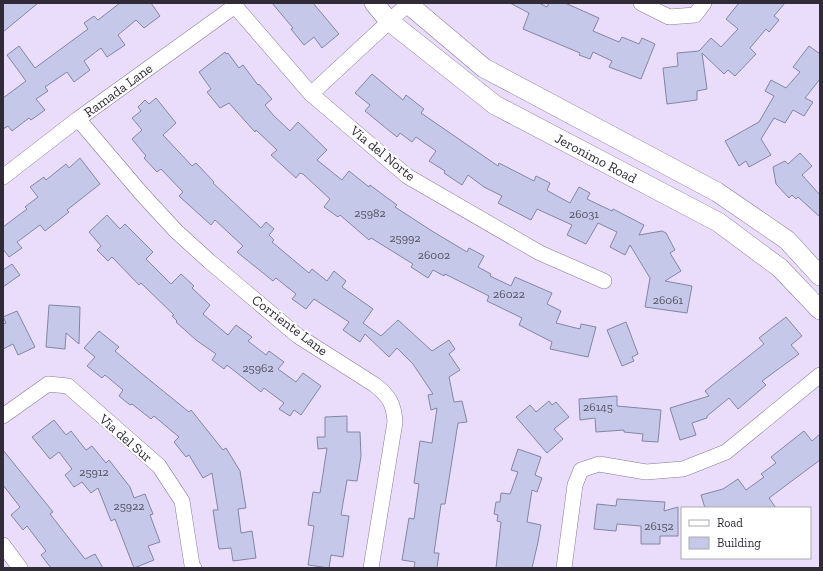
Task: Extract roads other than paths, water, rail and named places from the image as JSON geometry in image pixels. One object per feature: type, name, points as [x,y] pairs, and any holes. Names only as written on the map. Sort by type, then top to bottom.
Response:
[{"type":"main road","name":"Jeronimo Road","points":[[374,3],[388,21],[495,105],[718,222],[780,268],[820,310]]},
{"type":"main road","name":"Jeronimo Road","points":[[408,3],[484,68],[717,192],[787,240],[820,276]]},
{"type":"street","points":[[311,94],[408,3]]},
{"type":"street","points":[[641,3],[669,17],[695,15],[704,3]]},
{"type":"street","name":"Via del Norte","points":[[236,6],[311,94],[407,176],[540,253],[604,281]]},
{"type":"street","name":"Ramada Lane","points":[[3,177],[78,119],[236,6]]},
{"type":"street","name":"Corriente Lane","points":[[78,119],[141,193],[176,231],[209,261],[298,336],[375,385],[385,393],[391,401],[395,422],[371,568]]},
{"type":"street","points":[[564,568],[575,485],[581,470],[599,464],[646,472],[683,469],[726,452],[820,375]]},
{"type":"street","name":"Via del Sur","points":[[3,416],[48,384],[68,386],[159,466],[182,501],[192,565],[194,568]]},
{"type":"street","points":[[3,545],[20,568]]}]
